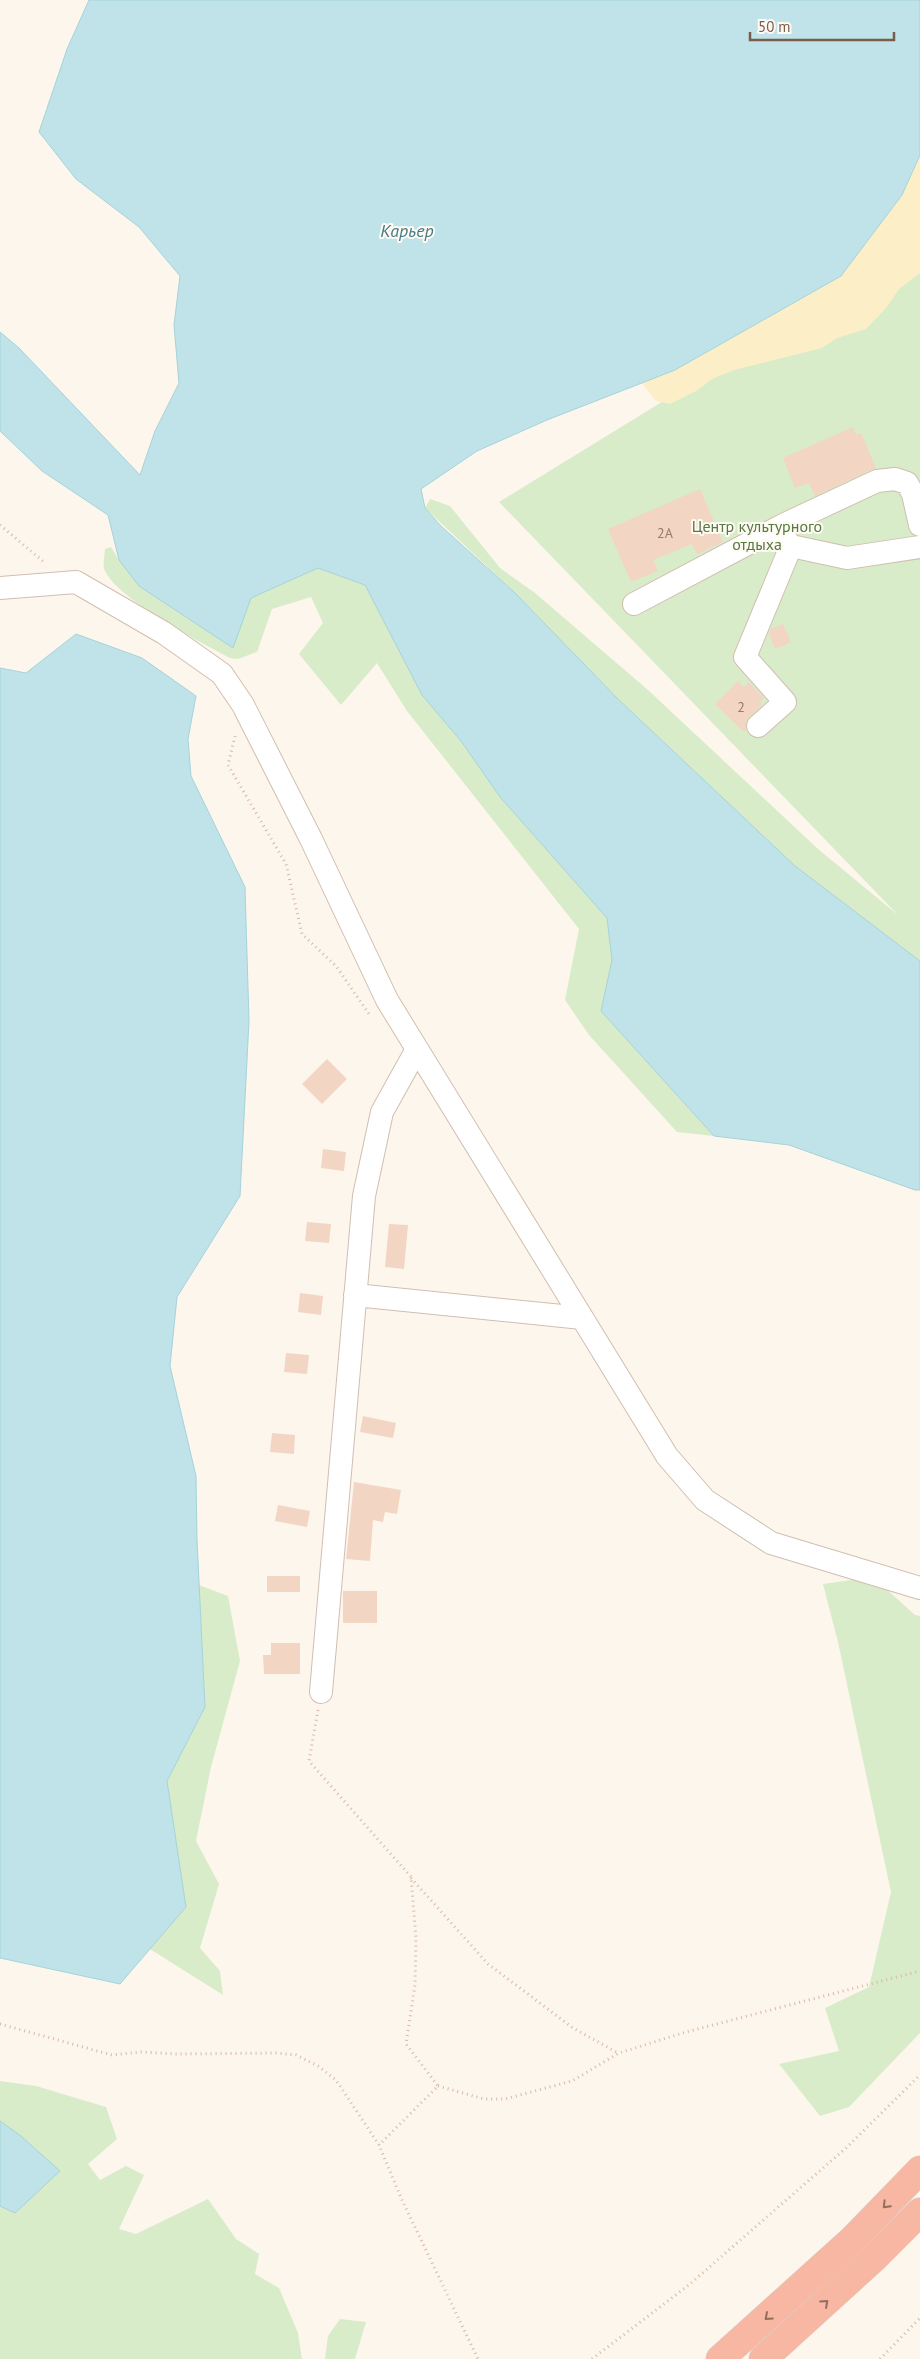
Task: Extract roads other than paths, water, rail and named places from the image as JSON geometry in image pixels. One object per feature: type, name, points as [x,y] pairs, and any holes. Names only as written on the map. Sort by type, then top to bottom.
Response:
[{"type":"highway","points":[[720,2359],[852,2240],[920,2170]]},
{"type":"highway","points":[[763,2359],[874,2258],[920,2212]]},
{"type":"lane","points":[[634,604],[777,528],[877,482],[895,479],[907,483],[913,494],[920,525]]},
{"type":"lane","points":[[777,528],[791,546],[847,558],[920,547]]},
{"type":"lane","points":[[758,726],[785,702],[745,657],[791,546]]},
{"type":"lane","points":[[0,588],[76,582],[164,633],[222,674],[243,705],[312,838],[387,1000],[667,1456],[705,1500],[770,1543],[920,1588]]},
{"type":"lane","points":[[321,1692],[364,1196],[382,1112],[418,1049]]},
{"type":"lane","points":[[355,1295],[582,1318]]},
{"type":"water","name":"Карьер","points":[[89,0],[920,0],[920,155],[902,195],[841,276],[675,370],[547,420],[477,451],[421,489],[425,508],[441,526],[514,592],[618,699],[795,866],[920,961],[920,1190],[915,1190],[789,1145],[714,1136],[601,1011],[612,960],[607,918],[500,797],[461,741],[422,695],[365,585],[318,568],[251,598],[233,648],[139,586],[119,560],[108,515],[42,471],[0,431],[0,332],[19,348],[140,475],[155,431],[179,383],[174,325],[180,276],[139,227],[76,179],[39,132],[67,49]]},
{"type":"water","points":[[76,634],[142,658],[196,696],[188,739],[191,776],[245,887],[249,1021],[240,1196],[177,1297],[170,1366],[196,1476],[205,1707],[167,1781],[186,1907],[120,1984],[0,1958],[0,668],[26,673]]},
{"type":"water","points":[[0,2121],[21,2136],[60,2171],[15,2213],[0,2206]]},
{"type":"park label","name":"Центр культурного отдыха","points":[[757,535]]}]
